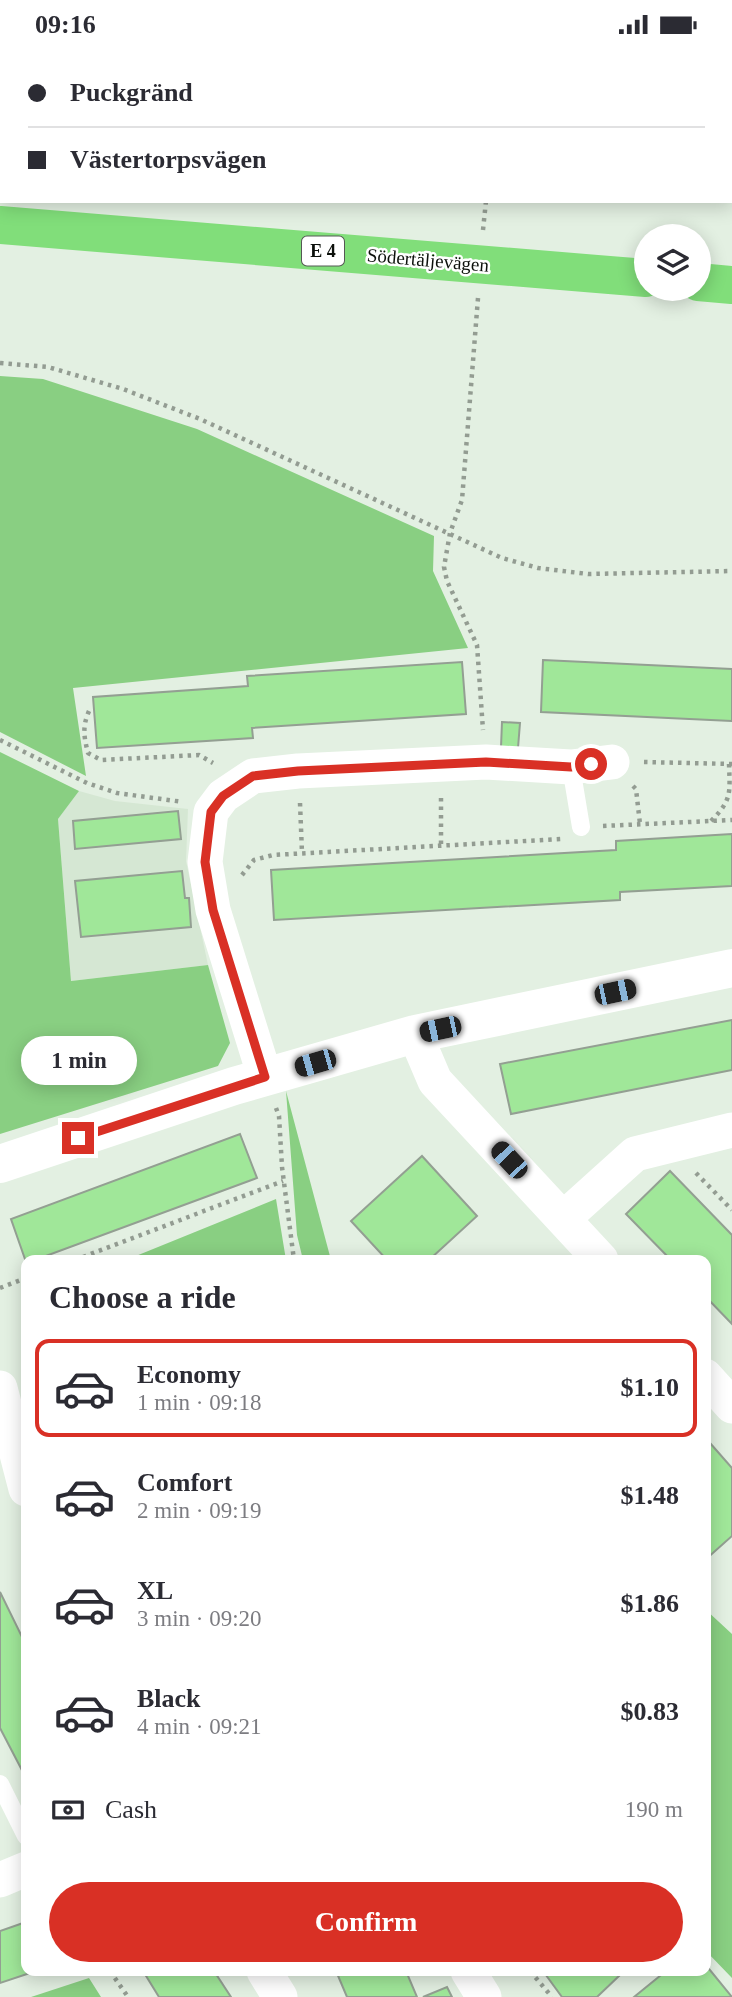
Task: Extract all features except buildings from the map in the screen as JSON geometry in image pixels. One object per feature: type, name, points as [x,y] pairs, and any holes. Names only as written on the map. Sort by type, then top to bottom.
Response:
[{"type":"highway","name":"Södertäljevägen","points":[[0,225],[634,277]]},
{"type":"highway","points":[[711,283],[732,285]]},
{"type":"street","points":[[265,1077],[213,910],[205,862],[211,812],[223,796],[253,776],[298,771],[486,762],[571,767],[612,762]]},
{"type":"street","points":[[0,1164],[265,1077],[415,1034],[732,968]]},
{"type":"street","points":[[415,1034],[435,1081],[597,1255]]},
{"type":"street","points":[[564,1218],[635,1154],[732,1130]]},
{"type":"street","points":[[711,1383],[732,1406]]},
{"type":"street","points":[[0,1388],[21,1470]]},
{"type":"street","points":[[0,1880],[21,1871]]},
{"type":"street","points":[[267,1976],[280,1997]]},
{"type":"street","points":[[471,1976],[484,1997]]},
{"type":"lane","points":[[571,767],[581,827]]},
{"type":"lane","points":[[0,1784],[21,1826]]},
{"type":"path","points":[[0,363],[48,367],[123,389],[200,419],[502,558],[538,568],[588,574],[732,571]]},
{"type":"path","points":[[470,394],[462,500],[450,533],[444,567],[447,581],[477,645],[486,762]]},
{"type":"path","points":[[89,711],[83,736],[88,753],[101,760],[199,755],[212,761],[236,786]]},
{"type":"path","points":[[0,740],[87,783],[117,793],[190,803],[211,812]]},
{"type":"path","points":[[612,762],[731,764],[730,797],[725,808],[711,821]]},
{"type":"path","points":[[441,764],[441,844]]},
{"type":"path","points":[[298,771],[303,853]]},
{"type":"path","points":[[213,910],[254,860],[273,855],[567,839],[581,827],[732,820]]},
{"type":"path","points":[[265,1077],[279,1116],[292,1255]]},
{"type":"path","points":[[669,1145],[732,1210]]},
{"type":"path","points":[[88,1255],[284,1181]]},
{"type":"path","points":[[0,1288],[21,1280]]},
{"type":"path","points":[[113,1976],[128,1997]]},
{"type":"path","points":[[534,1976],[552,1997]]},
{"type":"shaded area","points":[[79,791],[115,801],[188,809],[186,861],[208,965],[71,981],[58,819]]},
{"type":"green space","points":[[0,376],[43,379],[197,429],[434,536],[433,571],[468,648],[73,688],[86,776],[0,732]]},
{"type":"green space","points":[[0,752],[79,791],[58,819],[71,981],[208,965],[230,1043],[218,1066],[0,1134]]},
{"type":"green space","points":[[286,1091],[330,1255],[302,1255],[297,1235]]},
{"type":"green space","points":[[276,1199],[285,1255],[138,1255]]},
{"type":"green space","points":[[711,1615],[732,1634],[732,1978],[711,1956]]},
{"type":"green space","points":[[89,1978],[101,1997],[31,1997]]},
{"type":"route","points":[[78,1138],[265,1077],[213,910],[205,862],[211,812],[223,796],[236,786],[253,776],[298,771],[486,762],[571,767],[591,764]]}]
